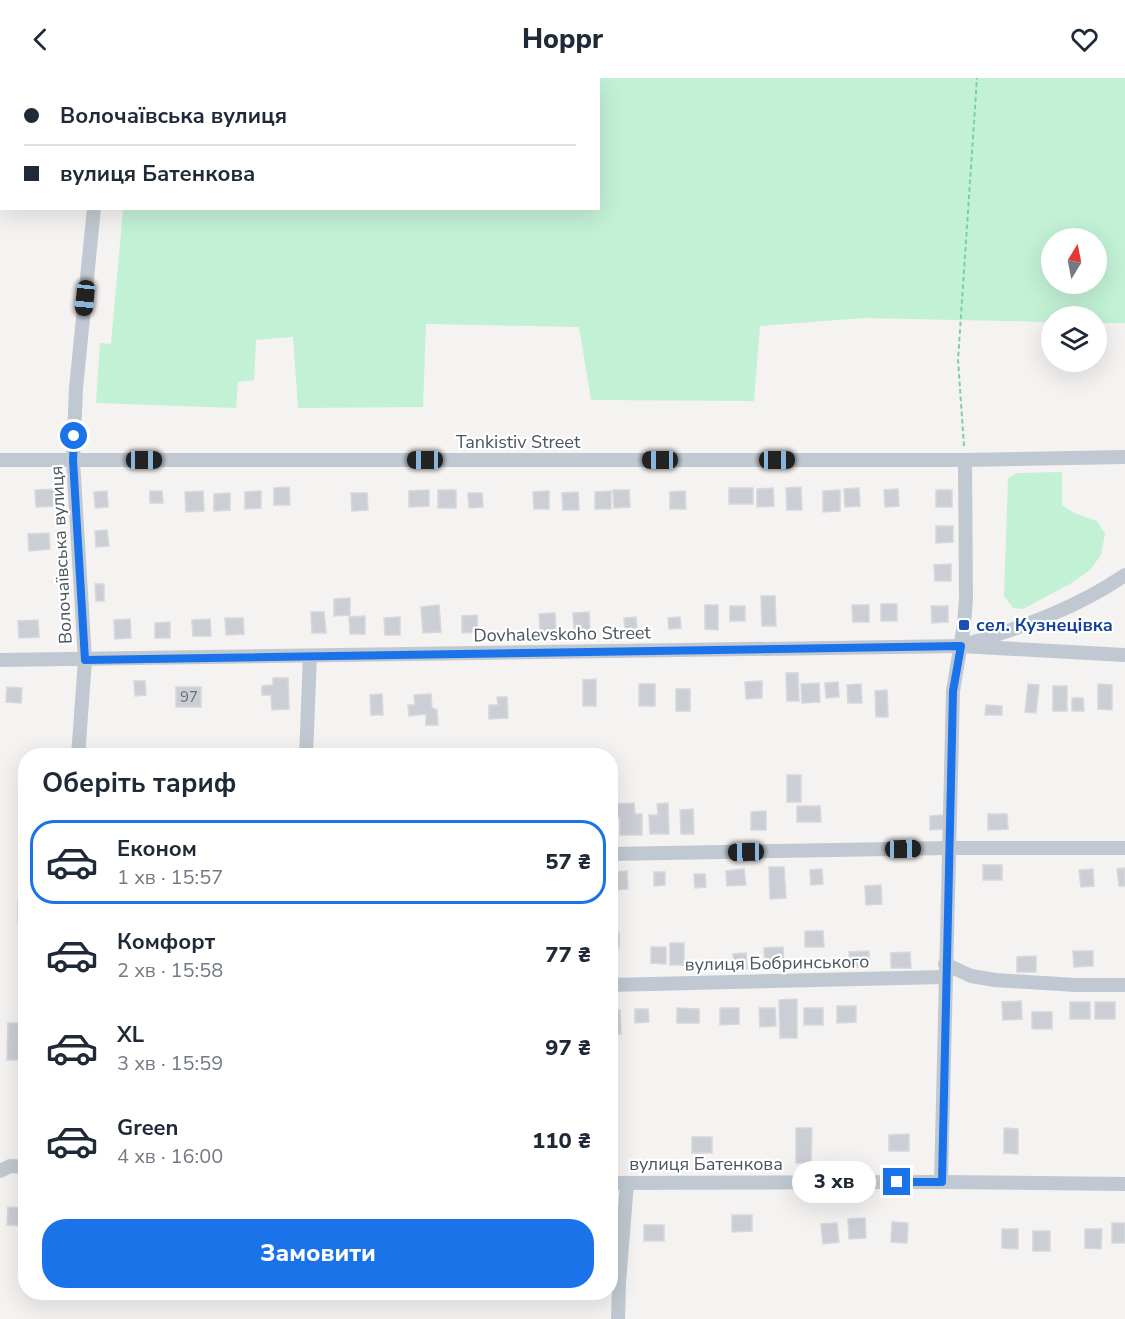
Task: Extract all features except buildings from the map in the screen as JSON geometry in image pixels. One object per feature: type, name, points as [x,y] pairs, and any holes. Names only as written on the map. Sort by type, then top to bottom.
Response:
[{"type":"street","name":"Волочаївська вулиця","points":[[79,748],[85,660],[73,460],[76,388],[94,210]]},
{"type":"street","name":"Tankistiv Street","points":[[0,460],[965,460],[1125,457]]},
{"type":"street","points":[[942,1182],[953,691],[966,598],[965,460]]},
{"type":"street","points":[[961,646],[1052,615],[1089,597],[1125,575]]},
{"type":"street","name":"Dovhalevskoho Street","points":[[0,660],[961,646],[1125,655]]},
{"type":"street","points":[[306,748],[310,656]]},
{"type":"street","points":[[618,854],[948,848],[1125,848]]},
{"type":"street","name":"вулиця Бобринського","points":[[618,985],[945,971],[995,980],[1076,985],[1125,985]]},
{"type":"street","points":[[0,1171],[10,1166],[18,1166]]},
{"type":"street","name":"вулиця Батенкова","points":[[618,1183],[1125,1184]]},
{"type":"street","points":[[618,1319],[627,1183]]},
{"type":"path","points":[[965,460],[958,360],[977,78]]},
{"type":"green space","points":[[600,78],[1125,78],[1125,323],[1107,323],[1107,306],[1041,306],[1041,322],[864,318],[760,326],[754,401],[591,400],[579,327],[426,324],[423,407],[298,408],[293,337],[256,340],[254,380],[238,382],[236,408],[96,403],[100,343],[111,344],[123,210],[600,210]]},
{"type":"green space","points":[[1062,472],[1062,505],[1074,513],[1097,521],[1105,534],[1101,555],[1090,570],[1070,584],[1023,609],[1013,608],[1004,596],[1008,478],[1017,473]]},
{"type":"place","name":"сел. Кузнецівка","points":[[964,625]]},
{"type":"route","points":[[74,436],[73,460],[85,660],[961,646],[953,691],[945,964],[942,1182],[897,1182]]}]
